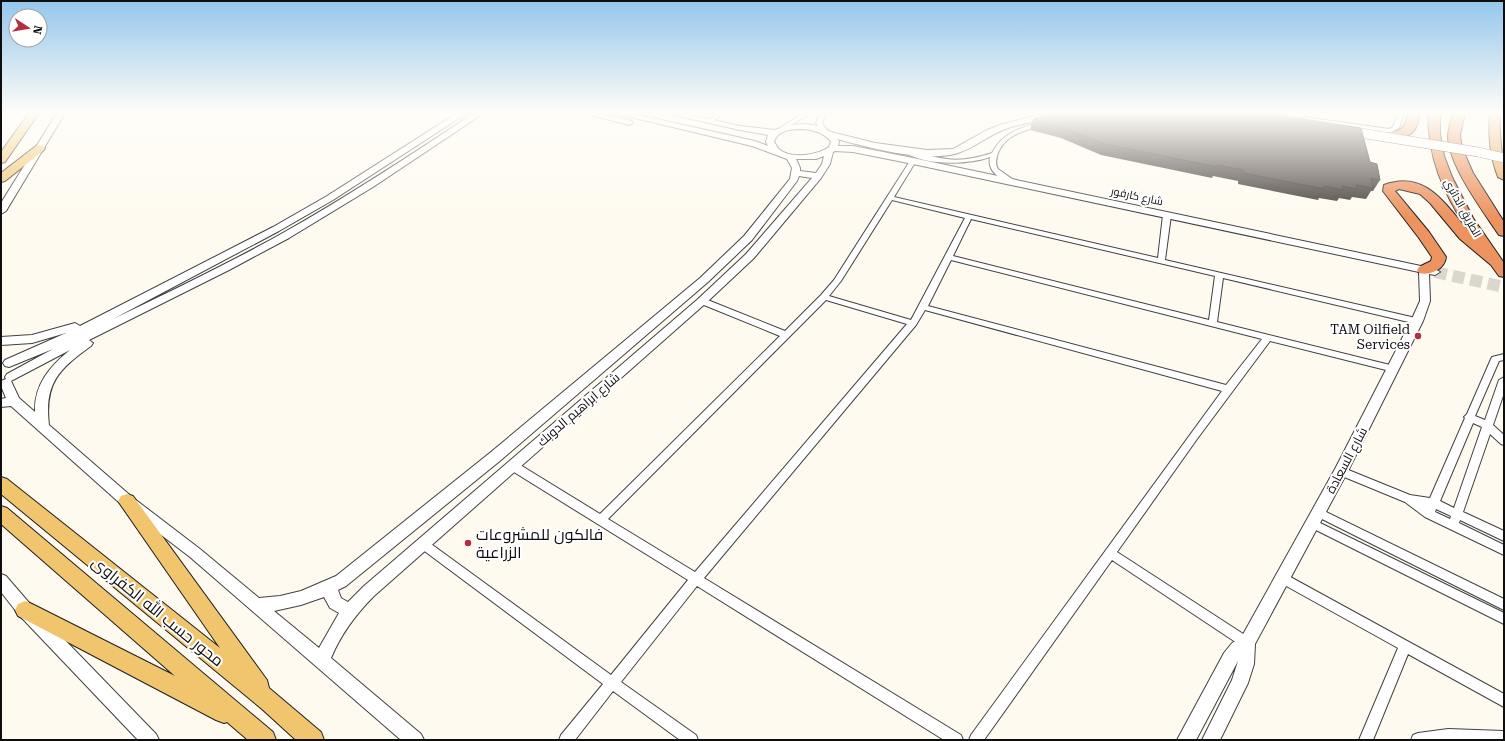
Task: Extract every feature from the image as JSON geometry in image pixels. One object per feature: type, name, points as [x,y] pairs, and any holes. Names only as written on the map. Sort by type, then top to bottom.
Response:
[{"type":"highway","name":"الطريق الدائري","points":[[1436,148],[1440,164],[1448,184],[1462,210],[1504,273]]},
{"type":"highway","name":"الطريق الدائري","points":[[1457,148],[1459,156],[1490,213],[1504,232]]},
{"type":"highway","points":[[1495,148],[1504,177]]},
{"type":"highway","points":[[1429,271],[1438,261],[1438,257],[1432,246],[1389,191],[1389,188],[1392,186],[1411,186],[1430,195],[1461,232],[1496,262]]},
{"type":"main road","points":[[1,160],[10,148]]},
{"type":"main road","points":[[1,179],[40,148]]},
{"type":"main road","name":"محور حسب الله الكفراوى","points":[[1,484],[270,702],[313,740]]},
{"type":"main road","points":[[126,501],[270,702]]},
{"type":"main road","name":"محور حسب الله الكفراوى","points":[[1,513],[265,740]]},
{"type":"main road","points":[[25,610],[246,723]]},
{"type":"street","points":[[1,211],[40,148]]},
{"type":"street","points":[[6,382],[304,213],[408,148]]},
{"type":"street","points":[[5,362],[52,345],[225,269],[311,221],[426,148]]},
{"type":"street","points":[[765,148],[791,156],[808,158],[831,150]]},
{"type":"street","name":"شارع كارفور","points":[[831,150],[843,148]]},
{"type":"street","name":"شارع كارفور","points":[[865,148],[914,161],[1429,271]]},
{"type":"street","points":[[880,148],[934,154],[954,151],[963,148]]},
{"type":"street","points":[[998,148],[991,159],[992,165],[996,171],[1013,182]]},
{"type":"street","points":[[1450,148],[1504,158]]},
{"type":"street","name":"شارع ابراهيم الدوبك","points":[[321,661],[333,634],[350,610],[369,591],[702,301],[750,256],[818,176],[826,164],[831,150]]},
{"type":"street","points":[[904,150],[922,158],[947,161],[972,160],[994,154]]},
{"type":"street","points":[[791,156],[796,168],[796,174],[818,176]]},
{"type":"street","points":[[601,520],[824,297],[837,281],[914,161]]},
{"type":"street","name":"شارع ابراهيم الدوبك","points":[[258,605],[294,601],[330,588],[351,574],[496,456],[704,280],[748,238],[790,185],[796,174]]},
{"type":"street","points":[[890,198],[1417,321]]},
{"type":"street","points":[[1162,262],[1167,215]]},
{"type":"street","points":[[566,740],[696,579],[912,323],[923,307],[969,217]]},
{"type":"street","points":[[949,257],[1394,369]]},
{"type":"street","name":"شارع السعادة","points":[[1211,740],[1240,683],[1246,664],[1247,643],[1341,471],[1417,321],[1424,301],[1429,271]]},
{"type":"street","points":[[1213,323],[1219,275]]},
{"type":"street","points":[[824,297],[912,323]]},
{"type":"street","points":[[702,301],[786,335]]},
{"type":"street","points":[[923,307],[1228,389]]},
{"type":"street","points":[[1,341],[21,340],[50,335],[120,316]]},
{"type":"street","points":[[43,428],[41,404],[42,395],[53,375],[72,355],[120,316]]},
{"type":"street","points":[[976,740],[1228,389],[1268,337]]},
{"type":"street","points":[[1429,514],[1495,359],[1504,357]]},
{"type":"street","points":[[5,362],[12,366],[13,371],[6,382],[7,402],[43,428],[126,501],[195,553],[258,605],[321,661],[415,740]]},
{"type":"street","points":[[1453,526],[1504,380]]},
{"type":"street","points":[[1469,418],[1488,426],[1504,441]]},
{"type":"street","points":[[513,466],[956,740]]},
{"type":"street","points":[[1341,471],[1409,499],[1434,503],[1504,536]]},
{"type":"street","points":[[1409,499],[1429,514],[1504,550]]},
{"type":"street","points":[[1315,518],[1504,605]]},
{"type":"street","points":[[1315,518],[1504,619]]},
{"type":"street","points":[[422,544],[691,740]]},
{"type":"street","points":[[1111,554],[1247,643]]},
{"type":"street","points":[[1283,578],[1504,701]]},
{"type":"street","points":[[1,581],[25,610],[150,740]]},
{"type":"street","points":[[330,588],[332,600],[343,608],[350,610]]},
{"type":"street","name":"شارع السعادة","points":[[1186,740],[1230,658],[1238,648],[1247,643]]},
{"type":"street","points":[[1366,740],[1405,646]]},
{"type":"street","points":[[1418,740],[1448,736],[1504,738]]},
{"type":"building","points":[[1122,148],[1366,148],[1370,162],[1377,164],[1380,180],[1371,178],[1373,188],[1356,185],[1357,189],[1342,186],[1343,190],[1324,186],[1324,189],[1243,173],[1243,170],[1217,165],[1217,167]]},
{"type":"tunnel","points":[[1435,272],[1504,287]]},
{"type":"place","name":"TAM Oilfield Services","points":[[1418,336]]},
{"type":"place","name":"فالكون للمشروعات الزراعية","points":[[468,543]]}]
